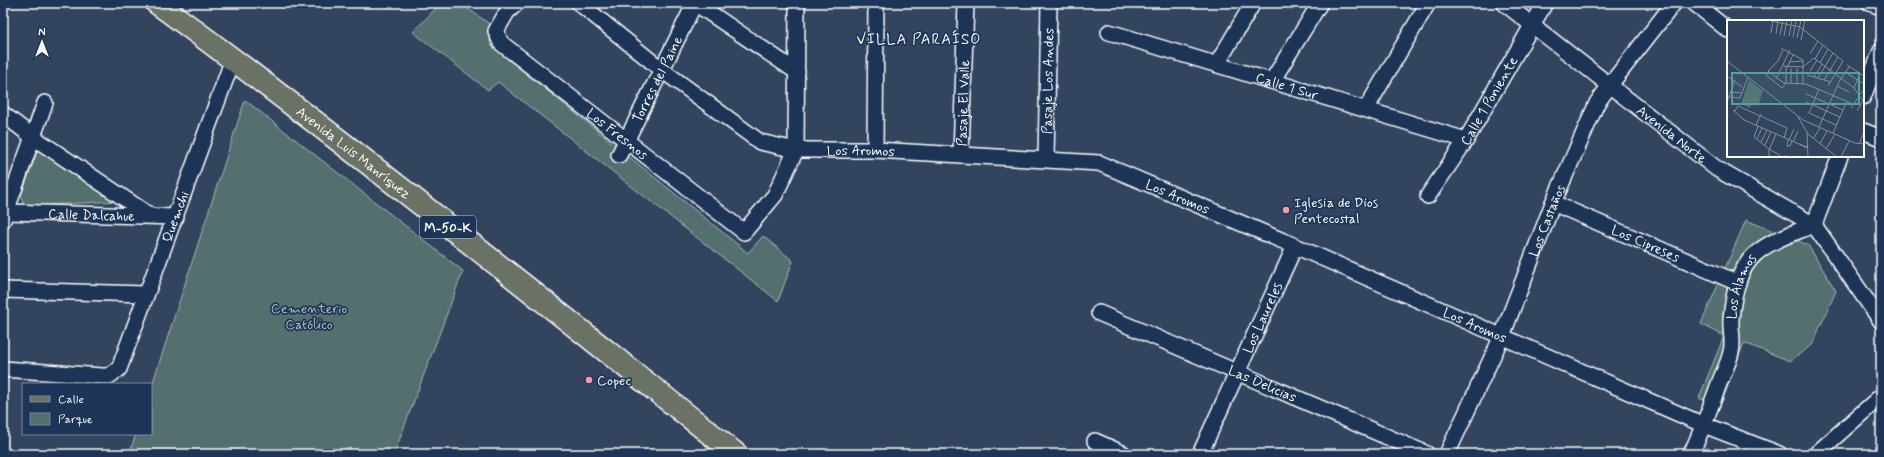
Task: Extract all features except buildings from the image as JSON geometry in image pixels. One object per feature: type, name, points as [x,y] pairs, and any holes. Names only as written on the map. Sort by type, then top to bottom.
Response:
[{"type":"main road","name":"Avenida Luis Manríquez","points":[[157,3],[232,59],[736,454]]},
{"type":"street","name":"Los Fresnos","points":[[517,3],[507,12],[496,32],[501,43],[744,232],[775,195],[796,150]]},
{"type":"street","name":"Los Aromos","points":[[579,3],[662,70],[753,138],[767,144],[796,150],[875,150],[1099,163],[1295,246],[1704,425],[1779,454]]},
{"type":"street","name":"Torres del Paine","points":[[619,154],[695,3]]},
{"type":"street","points":[[695,3],[797,72]]},
{"type":"street","points":[[796,150],[797,3]]},
{"type":"street","points":[[875,150],[876,3]]},
{"type":"street","name":"Pasaje El Valle","points":[[961,155],[966,3]]},
{"type":"street","name":"Pasaje Los Andes","points":[[1046,159],[1049,3]]},
{"type":"street","points":[[1217,64],[1253,3]]},
{"type":"street","points":[[1272,81],[1320,3]]},
{"type":"street","points":[[1366,109],[1428,3]]},
{"type":"street","name":"Avenida Norte","points":[[1504,3],[1717,169],[1814,225],[1881,321]]},
{"type":"street","name":"Calle 1 Poniente","points":[[1428,196],[1466,140],[1545,3]]},
{"type":"street","name":"Los Castaños","points":[[1446,454],[1502,336],[1553,203],[1597,103],[1674,3]]},
{"type":"street","points":[[1694,3],[1727,29]]},
{"type":"street","points":[[1870,3],[1881,7]]},
{"type":"street","name":"Calle 1 Sur","points":[[1109,32],[1466,140]]},
{"type":"street","points":[[1864,94],[1881,51]]},
{"type":"street","name":"Quemchi","points":[[3,369],[109,376],[115,373],[122,365],[146,294],[176,217],[232,59]]},
{"type":"street","points":[[4,214],[45,103]]},
{"type":"street","points":[[3,114],[33,137],[149,215]]},
{"type":"street","points":[[1864,131],[1881,138]]},
{"type":"street","points":[[1814,225],[1840,157]]},
{"type":"street","name":"Los Cipreses","points":[[1553,203],[1738,283]]},
{"type":"street","name":"Calle Dalcahue","points":[[4,214],[149,215],[176,217]]},
{"type":"street","name":"Los Álamos","points":[[1690,454],[1704,425],[1731,351],[1731,319],[1738,283],[1750,258],[1759,250],[1784,236],[1814,225]]},
{"type":"street","name":"Los Laureles","points":[[1200,454],[1236,372],[1295,246]]},
{"type":"street","points":[[3,290],[146,294]]},
{"type":"street","name":"Las Delicias","points":[[1099,313],[1427,454]]},
{"type":"street","points":[[1816,454],[1881,396]]},
{"type":"street","points":[[1095,442],[1124,454]]},
{"type":"green space","points":[[441,3],[460,3],[491,25],[490,44],[748,253],[763,236],[793,261],[778,301],[498,82],[488,90],[413,32]]},
{"type":"green space","name":"Cementerio Católico","points":[[245,100],[463,271],[394,454],[129,454],[136,435],[152,435],[152,385]]},
{"type":"green space","points":[[39,147],[119,201],[27,206],[23,204],[21,196]]},
{"type":"green space","points":[[1746,220],[1808,245],[1836,291],[1812,345],[1790,361],[1744,343],[1720,407],[1699,398],[1724,336],[1701,324]]},
{"type":"place","name":"Iglesia de Dios Pentecostal","points":[[1286,210]]},
{"type":"place","name":"Copec","points":[[589,380]]},
{"type":"district","name":"VILLA PARAÍSO","points":[[919,39]]}]
